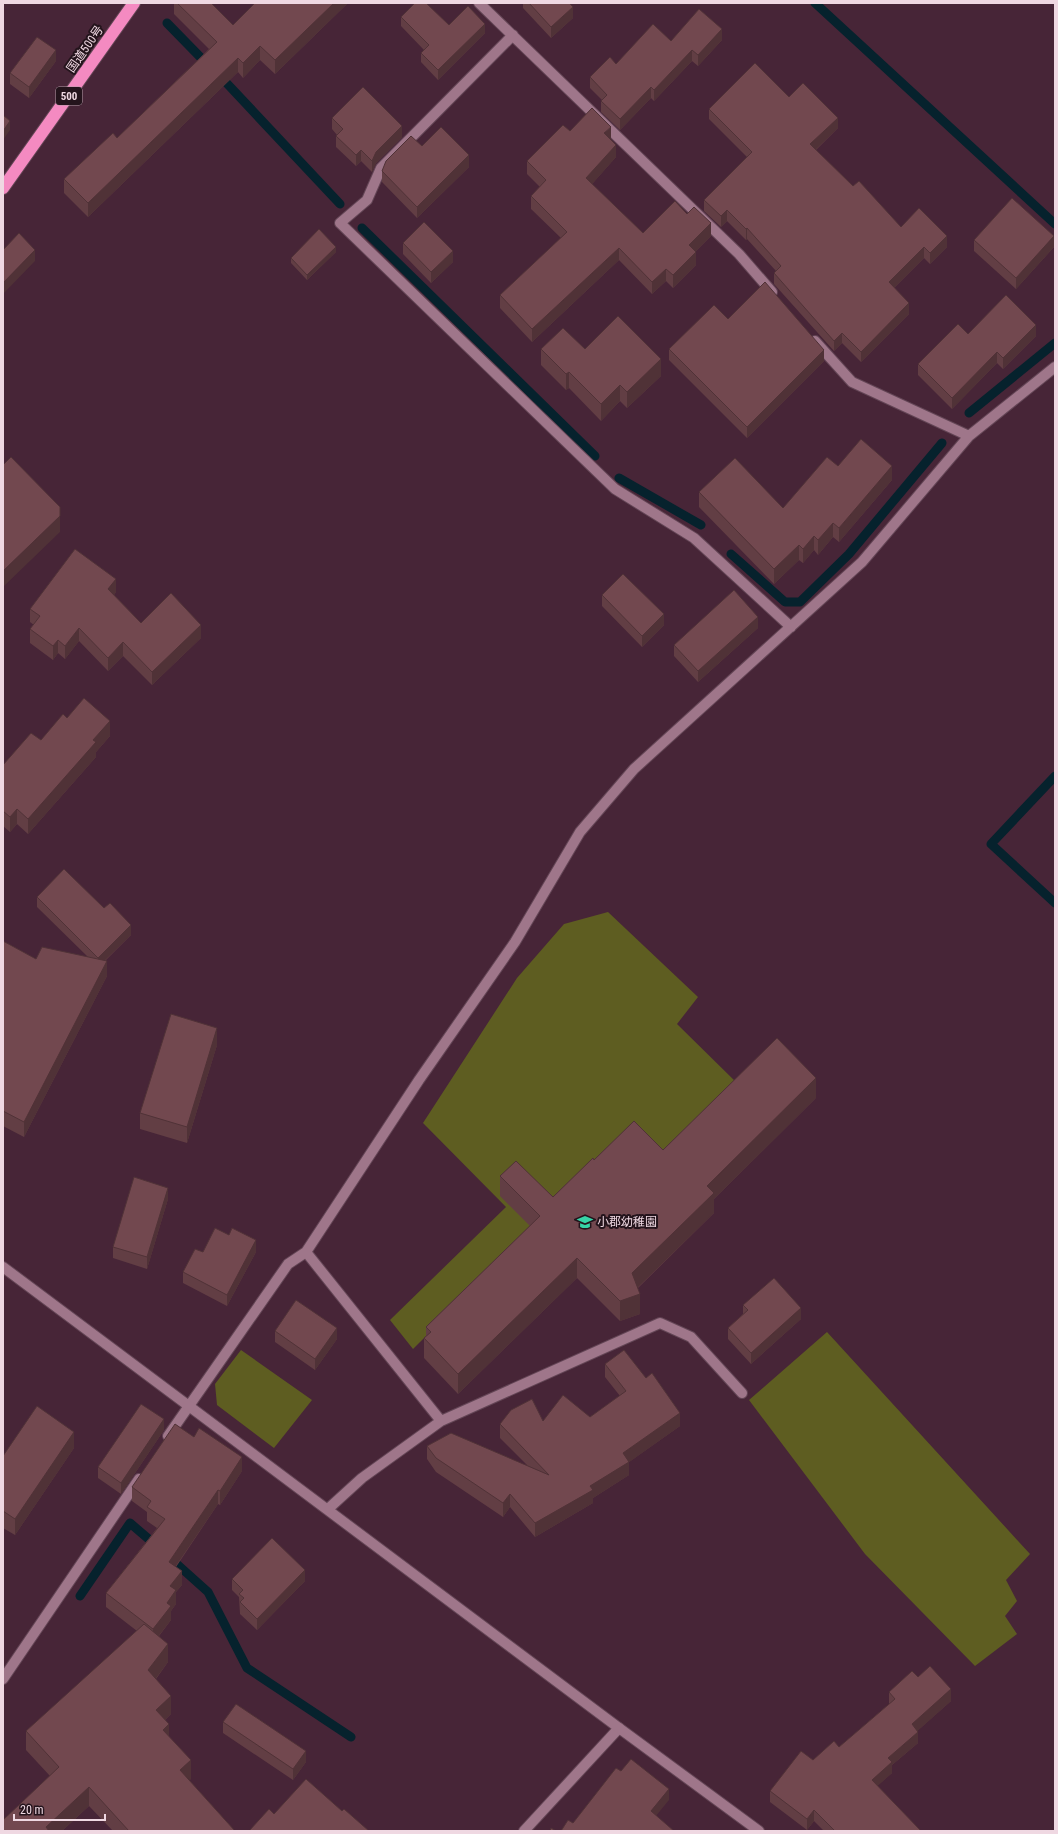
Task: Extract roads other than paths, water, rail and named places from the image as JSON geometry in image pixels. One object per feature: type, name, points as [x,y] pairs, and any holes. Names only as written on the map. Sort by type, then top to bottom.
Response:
[{"type":"highway","name":"国道500号","points":[[3,188],[134,3]]},
{"type":"street","points":[[479,3],[739,254],[780,301]]},
{"type":"street","points":[[513,35],[381,168],[367,200],[340,223],[615,488],[694,538],[791,627]]},
{"type":"street","points":[[811,336],[852,382],[969,436]]},
{"type":"street","points":[[162,1444],[288,1264],[306,1252],[419,1080],[515,942],[580,832],[634,769],[862,562],[969,436],[1055,367]]},
{"type":"street","points":[[306,1252],[441,1421]]},
{"type":"street","points":[[3,1267],[759,1831]]},
{"type":"street","points":[[328,1509],[362,1478],[441,1421],[660,1323],[691,1336],[742,1393]]},
{"type":"street","points":[[3,1679],[145,1470]]},
{"type":"street","points":[[524,1831],[619,1728]]},
{"type":"waterway","points":[[815,3],[1055,224]]},
{"type":"waterway","points":[[167,23],[208,65]]},
{"type":"waterway","points":[[219,75],[340,204]]},
{"type":"waterway","points":[[362,228],[595,456]]},
{"type":"waterway","points":[[969,413],[1055,343]]},
{"type":"waterway","points":[[731,554],[785,602],[800,602],[849,554],[942,443]]},
{"type":"waterway","points":[[619,478],[701,525]]},
{"type":"waterway","points":[[1055,776],[991,844],[1055,903]]},
{"type":"waterway","points":[[80,1596],[130,1523],[158,1547]]},
{"type":"waterway","points":[[169,1557],[208,1592],[247,1668],[351,1737]]},
{"type":"place","name":"小郡幼稚園","points":[[585,1222]]}]
